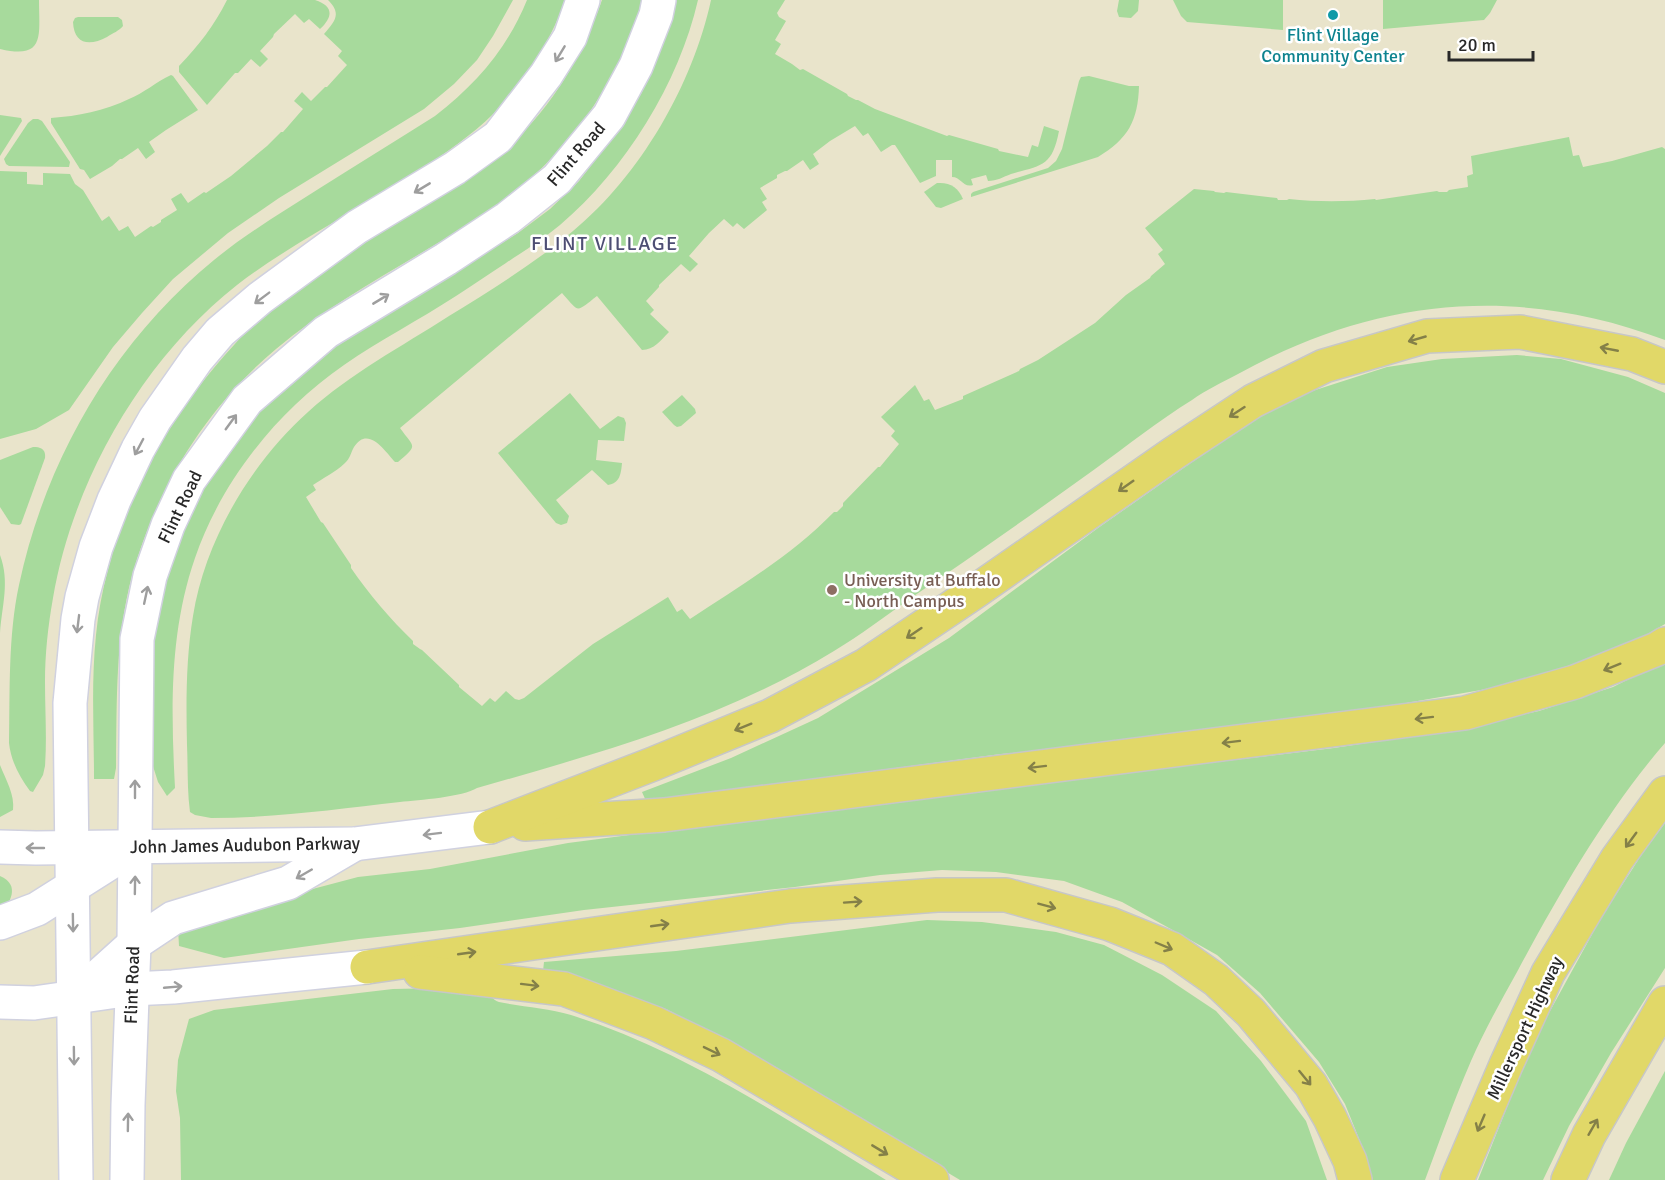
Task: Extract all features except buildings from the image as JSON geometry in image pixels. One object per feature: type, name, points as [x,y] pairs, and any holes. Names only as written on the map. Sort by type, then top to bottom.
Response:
[{"type":"main road","points":[[490,827],[770,716],[866,665],[1253,401],[1324,366],[1427,336],[1520,332],[1632,354],[1665,367]]},
{"type":"main road","points":[[490,827],[664,815],[1465,713],[1575,682],[1665,644]]},
{"type":"main road","name":"Millersport Highway","points":[[1457,1180],[1548,973],[1617,859],[1665,793]]},
{"type":"main road","points":[[367,968],[790,906],[936,895],[1006,895],[1110,924],[1141,936],[1172,949],[1216,980],[1251,1013],[1311,1085],[1330,1118],[1350,1161],[1355,1180]]},
{"type":"main road","points":[[367,968],[564,989],[654,1023],[721,1055],[932,1180]]},
{"type":"main road","points":[[1568,1180],[1589,1135],[1665,1003]]},
{"type":"street","points":[[76,1180],[70,703],[78,619],[91,565],[114,500],[155,419],[197,359],[220,332],[260,298],[357,227],[455,168],[498,137],[546,75],[570,37],[582,0]]},
{"type":"street","name":"Flint Road","points":[[127,1180],[134,944],[137,639],[150,576],[168,525],[189,480],[247,400],[326,332],[446,259],[508,218],[558,179],[609,116],[636,66],[656,15],[659,0]]},
{"type":"street","name":"John James Audubon Parkway","points":[[0,847],[354,844],[490,827]]},
{"type":"street","points":[[74,998],[134,944],[173,918],[288,883],[354,844]]},
{"type":"street","points":[[0,923],[37,909],[135,847]]},
{"type":"street","points":[[0,1002],[34,1003],[131,989],[367,968]]},
{"type":"shaded area","name":"University at Buffalo - North Campus","points":[[0,0],[1665,0],[1665,1180],[0,1180]]},
{"type":"green space","points":[[0,0],[39,0],[39,34],[33,48],[26,51],[0,49]]},
{"type":"green space","points":[[227,0],[315,0],[326,5],[330,12],[320,29],[309,19],[304,23],[295,14],[260,51],[268,59],[260,67],[251,59],[238,73],[235,73],[207,105],[179,72],[179,66],[206,35]]},
{"type":"green space","points":[[328,0],[513,0],[477,60],[454,84],[424,109],[279,198],[228,233],[173,279],[142,313],[113,347],[69,410],[36,429],[0,439],[0,171],[27,172],[27,184],[43,185],[43,173],[70,174],[102,221],[109,216],[119,231],[128,226],[135,237],[177,210],[171,199],[181,193],[188,203],[231,176],[283,132],[303,109],[294,101],[302,92],[311,101],[347,65],[338,56],[342,51],[324,34],[336,13]]},
{"type":"green space","points":[[527,0],[566,0],[537,58],[523,80],[499,109],[442,155],[281,254],[237,285],[203,315],[171,349],[143,385],[117,425],[95,467],[77,510],[63,554],[53,598],[46,650],[45,766],[43,775],[33,792],[30,791],[16,768],[9,743],[10,664],[15,604],[31,538],[47,492],[66,448],[89,406],[115,365],[145,328],[178,292],[214,260],[266,222],[435,116],[450,104],[477,78],[500,50]]},
{"type":"green space","points":[[602,0],[642,0],[618,65],[581,124],[559,150],[535,175],[480,217],[350,296],[276,349],[227,397],[187,451],[155,511],[142,543],[126,600],[118,671],[114,779],[94,779],[94,671],[102,595],[125,517],[161,443],[183,408],[240,339],[264,313],[284,296],[340,258],[456,186],[526,130],[565,78],[586,40]]},
{"type":"green space","points":[[677,0],[698,0],[678,62],[646,123],[627,152],[584,203],[533,245],[319,383],[274,426],[236,476],[206,530],[195,558],[180,615],[173,701],[175,788],[167,796],[158,782],[152,763],[153,655],[156,626],[176,549],[207,482],[248,424],[264,406],[327,352],[518,233],[550,209],[579,181],[616,133],[641,94],[662,47]]},
{"type":"green space","points":[[711,0],[785,0],[777,13],[786,21],[775,40],[781,44],[775,54],[800,70],[803,69],[875,109],[947,136],[1028,157],[1032,145],[1038,147],[1044,126],[1059,131],[1056,143],[1053,152],[1044,163],[997,180],[988,181],[986,175],[971,179],[973,185],[970,186],[952,177],[952,160],[936,160],[936,176],[920,183],[895,145],[881,152],[868,133],[863,136],[855,126],[813,154],[819,164],[810,170],[803,160],[760,188],[767,199],[762,202],[767,210],[744,229],[737,223],[733,227],[724,219],[689,256],[698,264],[690,272],[681,264],[659,285],[646,301],[654,310],[650,314],[669,332],[654,346],[642,350],[597,296],[585,306],[578,308],[562,293],[400,428],[411,443],[412,449],[398,462],[395,462],[376,442],[365,439],[359,441],[354,447],[348,460],[313,485],[316,490],[306,497],[365,587],[413,641],[413,644],[482,706],[490,698],[495,702],[506,691],[515,699],[524,698],[593,644],[668,597],[677,612],[682,609],[690,619],[783,556],[834,512],[837,512],[899,444],[891,436],[895,431],[881,417],[915,385],[924,401],[929,399],[935,410],[963,399],[963,396],[1019,371],[1095,323],[1165,264],[1158,254],[1163,250],[1145,228],[1194,189],[1277,198],[1278,200],[1376,200],[1437,191],[1447,192],[1468,187],[1467,176],[1473,174],[1471,156],[1569,137],[1573,156],[1579,155],[1583,167],[1662,147],[1665,149],[1665,340],[1610,322],[1555,311],[1501,306],[1448,307],[1395,315],[1342,329],[1290,348],[1203,393],[1167,416],[844,645],[792,675],[706,715],[615,747],[451,796],[258,816],[211,818],[190,812],[187,696],[193,616],[208,559],[234,505],[250,479],[287,432],[324,398],[377,361],[528,265],[573,231],[597,209],[641,156],[677,96],[703,32]]},
{"type":"green space","points":[[1119,0],[1139,0],[1138,11],[1131,18],[1119,17],[1117,11]]},
{"type":"green space","points":[[1173,0],[1283,0],[1283,30],[1187,22],[1181,16]]},
{"type":"green space","points":[[1383,0],[1497,0],[1484,20],[1383,29]]},
{"type":"green space","points":[[78,17],[118,17],[122,20],[123,26],[101,40],[84,42],[74,30],[73,22]]},
{"type":"green space","points":[[171,75],[198,110],[149,142],[155,152],[146,159],[138,148],[90,179],[84,170],[80,169],[51,123],[51,118],[110,107],[134,97]]},
{"type":"green space","points":[[1089,76],[1129,86],[1139,86],[1133,119],[1124,136],[1098,157],[971,197],[973,192],[1048,168],[1056,161],[1062,149],[1079,81],[1081,77]]},
{"type":"green space","points":[[0,115],[21,118],[22,121],[0,156]]},
{"type":"green space","points":[[33,119],[42,121],[70,162],[69,167],[9,166],[6,164],[4,159]]},
{"type":"green space","points":[[937,183],[953,186],[963,199],[941,208],[936,207],[924,192]]},
{"type":"green space","points":[[1517,355],[1561,359],[1628,377],[1665,393],[1665,624],[1632,643],[1524,680],[1481,690],[1354,712],[1100,745],[1001,754],[646,801],[642,792],[731,758],[818,718],[949,638],[1098,528],[1252,420],[1303,394],[1387,367],[1442,359]]},
{"type":"green space","points":[[570,393],[600,429],[618,416],[624,418],[626,423],[624,441],[598,440],[596,460],[622,463],[617,480],[608,485],[592,470],[556,500],[569,516],[567,523],[561,525],[556,523],[498,453]]},
{"type":"green space","points":[[682,395],[696,413],[677,427],[662,412]]},
{"type":"green space","points":[[33,447],[42,449],[45,452],[45,458],[21,524],[11,524],[0,507],[0,460]]},
{"type":"green space","points":[[0,555],[5,584],[0,633]]},
{"type":"green space","points":[[1665,661],[1665,743],[1604,824],[1533,943],[1476,1050],[1425,1180],[1373,1180],[1345,1104],[1319,1062],[1260,993],[1217,955],[1122,902],[1064,881],[996,872],[942,870],[880,875],[795,887],[584,910],[224,958],[179,946],[178,928],[226,912],[358,877],[430,869],[568,843],[890,801],[1334,748],[1445,731],[1539,711],[1613,687]]},
{"type":"green space","points":[[0,765],[10,788],[13,810],[0,817]]},
{"type":"green space","points":[[1665,823],[1665,968],[1611,1053],[1569,1126],[1543,1180],[1478,1180],[1533,1042],[1601,918]]},
{"type":"green space","points":[[0,876],[10,884],[12,894],[0,915]]},
{"type":"green space","points":[[927,920],[982,922],[1056,932],[1104,945],[1162,975],[1216,1011],[1261,1061],[1306,1121],[1327,1180],[960,1180],[729,1042],[666,1009],[593,984],[543,971],[544,962],[676,951]]},
{"type":"green space","points":[[393,989],[480,990],[499,1002],[571,1015],[613,1030],[654,1047],[733,1088],[886,1180],[181,1180],[180,1118],[176,1091],[178,1060],[189,1019],[214,1010]]},
{"type":"green space","points":[[1665,1071],[1665,1180],[1609,1180],[1626,1143]]},
{"type":"place","name":"Flint Village Community Center","points":[[1333,15]]},
{"type":"place","name":"University at Buffalo - North Campus","points":[[832,590]]},
{"type":"district","name":"FLINT VILLAGE","points":[[605,243]]}]
